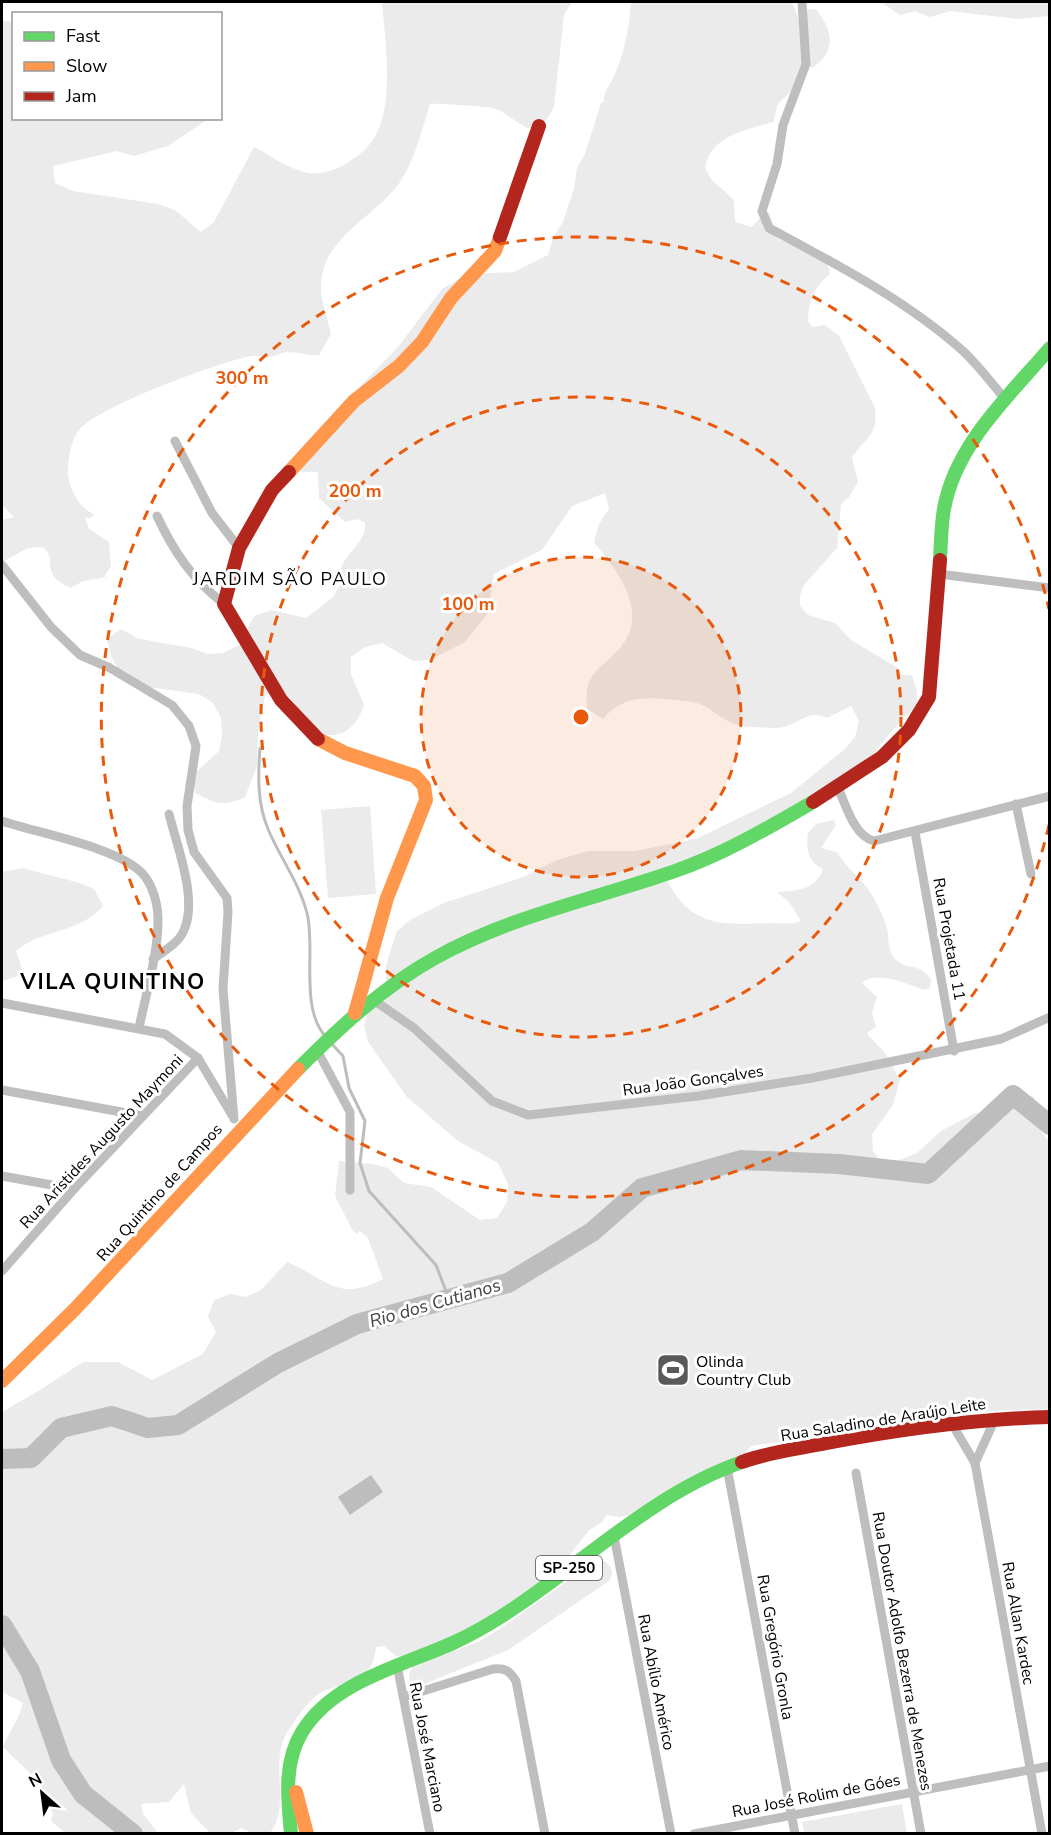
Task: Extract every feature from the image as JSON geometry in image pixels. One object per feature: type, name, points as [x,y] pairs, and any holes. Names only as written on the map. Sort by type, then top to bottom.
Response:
[{"type":"main road","points":[[355,1013],[387,898],[426,800],[424,786],[415,776],[327,745],[308,733],[290,713],[224,604],[239,548],[272,490],[306,450],[354,401],[399,366],[422,342],[451,298],[495,251],[538,126]]},
{"type":"main road","name":"Rua Quintino de Campos","points":[[2,1382],[48,1339],[237,1124],[355,1013],[408,973],[462,944],[532,916],[678,870],[759,833],[838,788],[879,761],[904,736],[921,714],[932,681],[944,508],[954,475],[979,432],[1050,348]]},
{"type":"main road","name":"Rua Saladino de Araújo Leite","points":[[291,1833],[290,1768],[301,1734],[314,1717],[348,1690],[397,1665],[475,1632],[674,1496],[727,1467],[786,1450],[996,1417],[1050,1416]]},
{"type":"main road","points":[[290,1768],[307,1833]]},
{"type":"street","points":[[802,2],[806,64],[783,125],[777,164],[762,211],[764,221],[769,228],[817,252],[865,281],[942,334],[965,353],[1006,400]]},
{"type":"street","points":[[175,441],[212,513],[239,548]]},
{"type":"street","points":[[157,516],[186,569],[224,604]]},
{"type":"street","points":[[2,565],[51,627],[80,655],[110,668],[172,705],[189,726],[196,746],[187,806],[188,830],[195,852],[227,898],[223,989],[237,1124]]},
{"type":"street","points":[[939,574],[1050,588]]},
{"type":"street","points":[[838,788],[865,839],[874,841],[1050,796]]},
{"type":"street","points":[[1016,804],[1031,874]]},
{"type":"street","points":[[153,959],[173,945],[184,932],[189,910],[186,882],[169,814]]},
{"type":"street","points":[[2,821],[71,841],[125,861],[142,873],[154,892],[158,919],[153,959],[139,1028]]},
{"type":"street","name":"Rua Projetada 11","points":[[915,832],[954,1051]]},
{"type":"street","name":"Rua João Gonçalves","points":[[372,999],[414,1028],[492,1101],[528,1115],[698,1096],[954,1051],[1001,1039],[1050,1017]]},
{"type":"street","points":[[2,1003],[165,1034],[198,1058],[237,1124]]},
{"type":"street","points":[[319,1049],[350,1112],[350,1190]]},
{"type":"street","name":"Rua Aristides Augusto Maymoni","points":[[3,1268],[198,1058]]},
{"type":"street","points":[[2,1090],[143,1116]]},
{"type":"street","points":[[2,1176],[74,1189]]},
{"type":"street","points":[[975,1463],[996,1417]]},
{"type":"street","name":"Rua Allan Kardec","points":[[952,1424],[975,1463],[1042,1833]]},
{"type":"street","name":"Rua Gregório Gronla","points":[[727,1467],[795,1833]]},
{"type":"street","name":"Rua Doutor Adolfo Bezerra de Menezes","points":[[856,1473],[921,1833]]},
{"type":"street","name":"Rua Abílio Américo","points":[[614,1536],[671,1833]]},
{"type":"street","name":"Rua José Marciano","points":[[397,1665],[430,1833]]},
{"type":"street","points":[[404,1697],[493,1669],[504,1668],[511,1672],[516,1680],[545,1833]]},
{"type":"street","name":"Rua José Rolim de Góes","points":[[694,1833],[1050,1766]]},
{"type":"shaded area","points":[[382,2],[572,2],[564,15],[554,107],[541,125],[527,128],[493,108],[430,104],[414,154],[400,182],[390,195],[340,241],[330,254],[324,268],[321,291],[331,334],[319,355],[287,352],[269,357],[253,356],[235,360],[133,398],[90,420],[79,430],[70,451],[69,480],[80,503],[94,514],[91,518],[85,518],[89,529],[109,542],[111,566],[104,577],[109,577],[83,581],[71,588],[55,578],[49,557],[43,547],[28,548],[2,562],[2,520],[14,517],[2,505],[2,21],[12,22],[12,120],[207,120],[168,146],[134,156],[117,151],[53,166],[55,183],[73,191],[158,204],[175,210],[201,232],[214,222],[254,147],[294,169],[308,173],[333,170],[362,152],[374,138],[385,108],[386,53]]},
{"type":"shaded area","points":[[631,2],[792,2],[799,20],[804,10],[816,9],[826,25],[830,40],[826,54],[813,68],[803,63],[792,90],[778,104],[773,122],[741,131],[722,141],[709,156],[705,167],[711,179],[734,200],[735,222],[752,227],[763,214],[769,213],[778,239],[810,251],[824,260],[828,266],[830,274],[813,294],[808,321],[812,327],[825,325],[839,336],[875,408],[876,417],[873,431],[852,458],[858,482],[849,497],[841,504],[837,548],[804,585],[800,595],[800,606],[808,615],[835,623],[851,640],[898,668],[902,675],[912,675],[917,691],[917,708],[903,718],[872,755],[831,787],[666,879],[686,906],[708,920],[736,924],[801,921],[789,902],[777,892],[805,888],[820,876],[823,869],[814,863],[809,854],[808,833],[816,824],[834,820],[836,825],[821,848],[837,852],[871,893],[886,925],[889,948],[896,960],[921,970],[931,979],[930,988],[925,990],[902,982],[876,977],[862,983],[877,997],[872,1013],[876,1027],[868,1032],[868,1035],[885,1053],[900,1080],[893,1105],[872,1134],[873,1151],[884,1166],[917,1153],[941,1131],[975,1113],[992,1112],[1017,1092],[1034,1097],[1040,1130],[1049,1142],[1049,1409],[992,1411],[751,1446],[744,1454],[656,1497],[629,1515],[620,1517],[607,1515],[601,1523],[589,1530],[534,1597],[412,1658],[396,1656],[384,1646],[376,1647],[373,1662],[367,1673],[352,1683],[333,1688],[314,1698],[303,1709],[288,1731],[282,1743],[280,1755],[279,1810],[270,1833],[252,1833],[241,1828],[231,1833],[210,1833],[191,1813],[184,1784],[169,1802],[141,1804],[143,1814],[158,1833],[65,1833],[51,1821],[53,1814],[40,1783],[3,1747],[23,1703],[2,1692],[2,1412],[83,1362],[118,1362],[152,1380],[203,1354],[216,1332],[208,1317],[214,1300],[230,1294],[246,1297],[261,1290],[287,1262],[343,1289],[368,1286],[383,1279],[368,1238],[360,1231],[357,1234],[353,1231],[335,1196],[339,1161],[373,1164],[388,1168],[404,1183],[431,1187],[480,1220],[497,1218],[507,1202],[508,1184],[498,1163],[458,1141],[407,1097],[368,1042],[364,1026],[369,1009],[386,1000],[386,965],[397,931],[410,920],[444,903],[523,877],[557,860],[588,851],[635,851],[696,839],[791,793],[845,749],[855,737],[859,721],[851,706],[827,718],[815,715],[776,728],[737,725],[699,704],[685,701],[636,699],[619,705],[603,719],[587,709],[587,695],[592,676],[618,650],[631,628],[630,601],[625,588],[594,542],[599,524],[609,509],[605,493],[572,506],[542,550],[494,574],[488,613],[465,642],[429,660],[413,661],[382,643],[365,647],[351,657],[351,674],[364,705],[356,722],[344,732],[337,735],[321,735],[311,732],[293,701],[280,689],[265,696],[258,731],[257,766],[245,797],[238,800],[220,803],[195,793],[193,775],[219,751],[222,735],[221,718],[213,703],[199,694],[148,687],[119,671],[111,656],[107,639],[121,629],[137,638],[192,648],[207,654],[223,653],[239,645],[254,616],[271,610],[306,618],[333,597],[343,580],[339,577],[344,562],[362,536],[365,523],[358,519],[345,522],[319,498],[318,472],[302,472],[297,468],[297,456],[304,445],[398,347],[442,289],[467,274],[514,272],[548,255],[553,238],[563,222],[574,188],[577,168],[585,154],[601,103],[604,102],[605,93],[620,62]]},
{"type":"shaded area","points":[[881,2],[1049,2],[1049,16],[1017,19],[950,11],[930,17],[915,11],[900,15]]},
{"type":"shaded area","points":[[370,806],[376,894],[328,898],[321,810]]},
{"type":"shaded area","points":[[23,868],[94,889],[103,906],[82,922],[37,938],[16,951],[24,974],[2,981],[2,872]]},
{"type":"shaded area","points":[[371,1475],[383,1492],[350,1515],[338,1497]]},
{"type":"shaded area","points":[[597,1560],[602,1560],[610,1566],[612,1573],[609,1581],[508,1650],[419,1686],[410,1682],[409,1673],[413,1667],[480,1641]]},
{"type":"shaded area","points":[[902,1804],[907,1833],[804,1833],[802,1822]]},
{"type":"waterway","points":[[260,748],[260,799],[264,819],[304,902],[309,927],[310,995],[318,1025],[326,1037]]},
{"type":"waterway","points":[[330,1042],[343,1056],[349,1088],[365,1121],[360,1163],[369,1191],[436,1265],[449,1299]]},
{"type":"waterway","name":"Rio dos Cutianos","points":[[2,1459],[31,1458],[61,1428],[112,1416],[148,1428],[178,1425],[278,1363],[357,1324],[508,1283],[592,1232],[642,1188],[741,1160],[839,1164],[928,1174],[1013,1095],[1050,1125]]},
{"type":"waterway","name":"Rio dos Cutianos","points":[[2,1625],[30,1671],[61,1760],[83,1794],[133,1834]]},
{"type":"traffic: fast","points":[[940,560],[944,509],[950,486],[960,463],[986,422],[1050,348]]},
{"type":"traffic: fast","points":[[298,1069],[380,995],[435,958],[464,943],[523,919],[645,881],[711,857],[813,802]]},
{"type":"traffic: fast","points":[[291,1834],[289,1769],[296,1744],[315,1714],[350,1687],[453,1643],[491,1623],[665,1500],[703,1479],[742,1462]]},
{"type":"traffic: slow","points":[[289,472],[354,401],[399,366],[422,342],[451,298],[495,251],[500,237]]},
{"type":"traffic: slow","points":[[318,739],[345,753],[415,776],[424,786],[426,800],[387,898],[355,1013]]},
{"type":"traffic: slow","points":[[2,1381],[75,1309],[298,1069]]},
{"type":"traffic: slow","points":[[296,1792],[307,1834]]},
{"type":"traffic: jam","points":[[500,237],[539,126]]},
{"type":"traffic: jam","points":[[289,472],[272,490],[239,548],[224,604],[281,700],[318,739]]},
{"type":"traffic: jam","points":[[813,802],[882,757],[909,730],[929,697],[940,560]]},
{"type":"traffic: jam","points":[[742,1462],[784,1451],[910,1429],[966,1422],[1050,1417]]},
{"type":"place","name":"Olinda Country Club","points":[[673,1370]]},
{"type":"district","name":"JARDIM SÃO PAULO","points":[[290,579]]},
{"type":"district","name":"VILA QUINTINO","points":[[113,981]]}]
